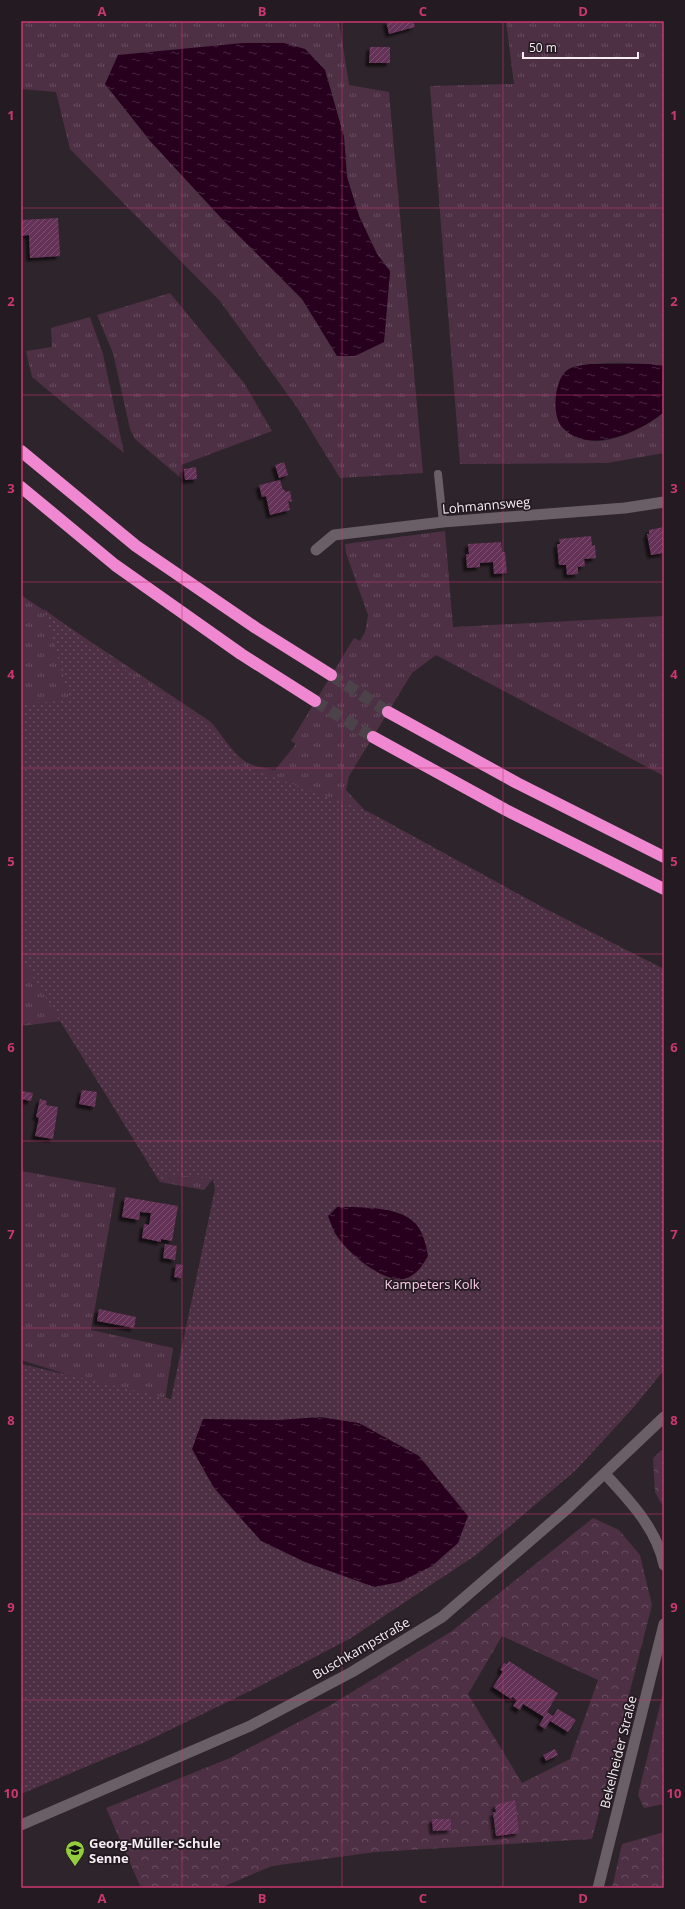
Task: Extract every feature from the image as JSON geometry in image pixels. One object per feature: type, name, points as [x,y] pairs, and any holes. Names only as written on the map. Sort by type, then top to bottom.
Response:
[{"type":"highway","points":[[21,450],[136,546],[256,628],[331,675]]},
{"type":"highway","points":[[21,487],[115,565],[241,654],[315,701]]},
{"type":"highway","points":[[388,712],[517,783],[664,856]]},
{"type":"highway","points":[[373,737],[506,810],[664,889]]},
{"type":"main road","name":"Lohmannsweg","points":[[316,550],[334,535],[443,522],[625,508],[664,502]]},
{"type":"main road","name":"Buschkampstraße","points":[[21,1825],[250,1726],[352,1672],[442,1617],[605,1474],[664,1416]]},
{"type":"main road","points":[[605,1474],[626,1497],[651,1532],[659,1548],[664,1565]]},
{"type":"main road","name":"Bekelheider Straße","points":[[598,1888],[664,1624]]},
{"type":"lane","points":[[438,474],[443,522]]},
{"type":"green space","points":[[21,21],[339,21],[349,85],[389,92],[423,473],[340,478],[296,406],[220,301],[70,149],[56,92],[21,89]],"holes":[[[243,43],[305,49],[325,70],[344,137],[347,177],[359,216],[377,254],[390,271],[384,342],[337,356],[302,299],[151,142],[105,84]]]},
{"type":"green space","points":[[506,21],[664,21],[664,366],[619,363],[574,367],[570,433],[590,441],[611,439],[640,428],[664,412],[664,453],[607,463],[460,464],[430,86],[514,84]]},
{"type":"green space","points":[[170,293],[244,383],[272,431],[181,465],[182,479],[135,439],[130,429],[113,353],[97,315]]},
{"type":"green space","points":[[90,317],[103,354],[124,453],[32,377],[26,351],[52,347],[51,328]]},
{"type":"green space","points":[[445,531],[453,627],[664,616],[664,776],[436,655],[412,673],[349,776],[346,790],[370,816],[230,1159],[204,1190],[160,1182],[62,1021],[21,1026],[21,595],[211,722],[241,758],[258,767],[275,770],[296,744],[291,741],[354,638],[360,641],[365,632],[368,615],[346,553],[345,544]]},
{"type":"green space","name":"Kampeters Kolk","points":[[44,609],[130,673],[218,731],[243,766],[369,812],[546,909],[664,969],[664,1370],[633,1408],[576,1470],[476,1555],[351,1638],[258,1687],[145,1742],[21,1794],[21,1364],[171,1399],[215,1189],[213,1179],[166,1174],[160,1182],[21,958],[21,704],[70,700]]},
{"type":"green space","points":[[21,1171],[116,1188],[91,1330],[173,1348],[165,1400],[104,1386],[21,1360]]},
{"type":"green space","points":[[664,1448],[664,1508],[655,1492],[653,1458]]},
{"type":"green space","points":[[593,1518],[619,1530],[640,1555],[652,1605],[592,1839],[376,1852],[272,1866],[220,1888],[141,1888],[106,1808],[230,1758],[329,1706],[452,1631]],"holes":[[[502,1636],[598,1680],[570,1759],[522,1783],[468,1694]]]},
{"type":"green space","points":[[664,1689],[664,1804],[644,1808],[638,1795]]},
{"type":"green space","points":[[664,1832],[664,1888],[612,1888],[622,1844]]},
{"type":"water","points":[[243,43],[284,43],[305,49],[325,70],[344,137],[347,177],[359,216],[377,254],[390,271],[384,342],[355,356],[337,356],[302,299],[222,219],[151,142],[105,84],[118,55]]},
{"type":"water","points":[[649,364],[664,366],[664,412],[642,427],[614,438],[585,440],[573,436],[562,427],[559,422],[556,407],[558,384],[561,377],[568,370],[581,365]]},
{"type":"water","points":[[337,1207],[379,1209],[400,1214],[409,1218],[416,1224],[423,1236],[428,1256],[424,1263],[414,1274],[407,1278],[398,1279],[379,1273],[368,1266],[358,1259],[342,1243],[333,1229],[328,1216]]},
{"type":"water","points":[[320,1417],[359,1423],[419,1456],[468,1516],[458,1543],[432,1566],[400,1582],[374,1587],[305,1562],[261,1541],[214,1488],[192,1449],[203,1419],[279,1420]]},
{"type":"building","points":[[386,21],[413,21],[415,27],[389,34]]},
{"type":"building","points":[[370,47],[390,47],[390,63],[369,63]]},
{"type":"building","points":[[58,218],[60,256],[30,258],[29,235],[21,236],[21,220]]},
{"type":"building","points":[[284,462],[288,475],[279,478],[275,465]]},
{"type":"building","points":[[196,467],[197,479],[185,480],[184,469]]},
{"type":"building","points":[[280,480],[283,490],[285,490],[285,492],[290,491],[292,502],[288,501],[290,510],[270,515],[266,496],[262,497],[259,485]]},
{"type":"building","points":[[664,527],[664,553],[651,555],[647,534],[649,534],[649,530]]},
{"type":"building","points":[[591,536],[592,546],[595,545],[596,558],[584,559],[585,566],[578,567],[578,574],[567,575],[566,565],[559,565],[557,544],[560,544],[559,539]]},
{"type":"building","points":[[501,542],[502,552],[505,552],[507,573],[494,574],[493,562],[480,563],[480,567],[467,568],[466,554],[469,554],[468,544]]},
{"type":"building","points":[[82,1090],[97,1092],[95,1107],[79,1104]]},
{"type":"building","points":[[21,1091],[33,1093],[31,1101],[21,1099]]},
{"type":"building","points":[[40,1099],[47,1101],[46,1105],[58,1107],[53,1139],[35,1136],[39,1118],[36,1117]]},
{"type":"building","points":[[125,1197],[178,1206],[172,1241],[161,1239],[161,1242],[142,1238],[144,1224],[149,1225],[151,1213],[140,1212],[139,1220],[122,1217]]},
{"type":"building","points":[[165,1244],[177,1246],[175,1260],[163,1258]]},
{"type":"building","points":[[176,1264],[183,1265],[181,1278],[174,1277]]},
{"type":"building","points":[[99,1309],[136,1317],[134,1328],[97,1321]]},
{"type":"building","points":[[509,1661],[558,1693],[547,1712],[553,1716],[558,1709],[576,1720],[568,1732],[550,1721],[545,1729],[539,1725],[544,1717],[523,1704],[520,1710],[513,1706],[517,1700],[512,1697],[511,1699],[493,1687],[503,1671],[500,1670],[504,1663],[507,1664]]},
{"type":"building","points":[[555,1749],[558,1755],[546,1761],[543,1755]]},
{"type":"building","points":[[515,1800],[519,1833],[496,1836],[493,1812],[496,1812],[495,1805]]},
{"type":"building","points":[[432,1819],[451,1819],[451,1830],[433,1831]]},
{"type":"tunnel","points":[[331,675],[388,712]]},
{"type":"tunnel","points":[[315,701],[373,737]]},
{"type":"place","name":"Georg-Müller-Schule Senne","points":[[75,1867]]}]
